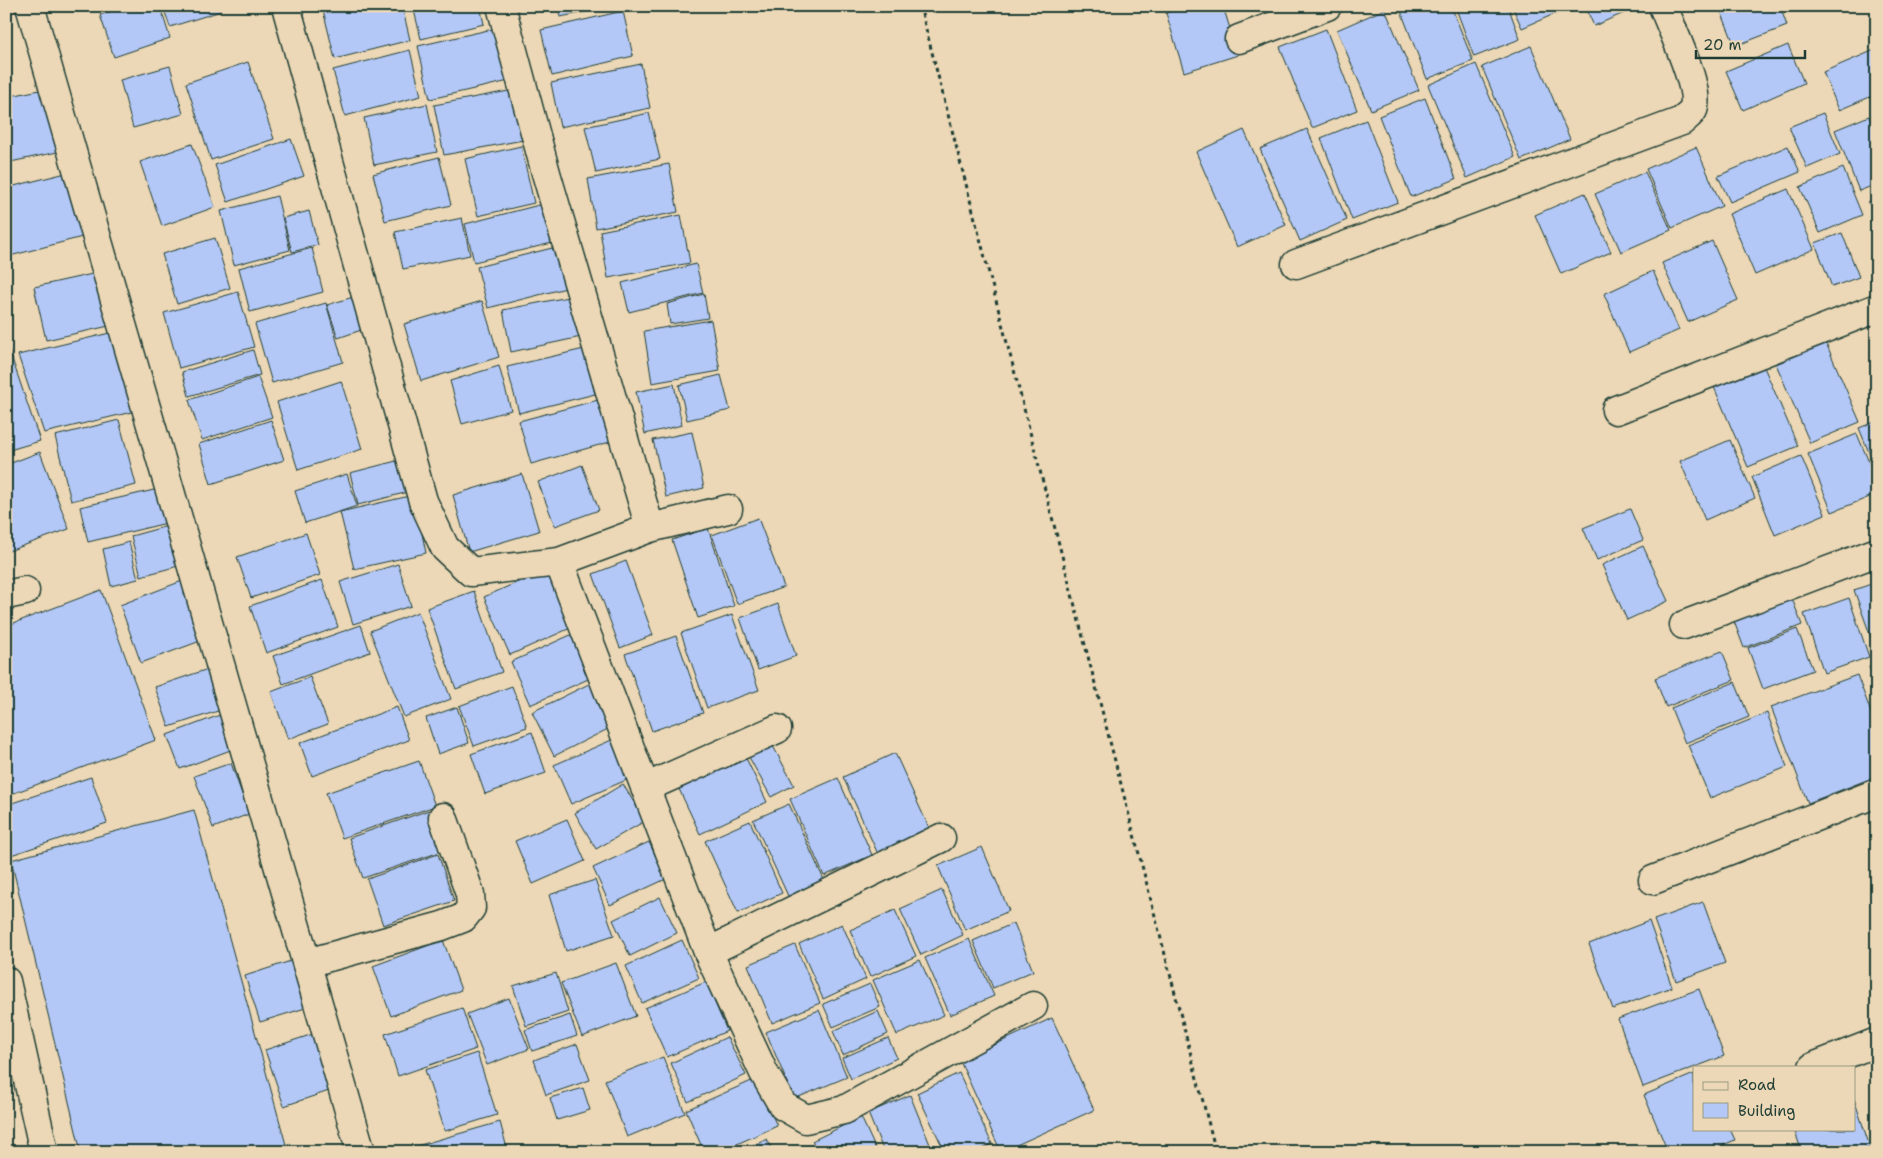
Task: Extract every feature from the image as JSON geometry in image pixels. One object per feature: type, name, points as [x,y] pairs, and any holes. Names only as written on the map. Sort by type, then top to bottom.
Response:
[{"type":"street","points":[[30,6],[361,1152]]},
{"type":"street","points":[[286,6],[423,501],[445,548],[471,572],[559,562],[650,528],[728,509]]},
{"type":"street","points":[[501,6],[549,182],[650,528]]},
{"type":"street","points":[[1239,39],[1327,6]]},
{"type":"street","points":[[1296,264],[1682,121],[1693,110],[1693,82],[1663,6]]},
{"type":"street","points":[[1616,410],[1877,308]]},
{"type":"street","points":[[1684,625],[1877,552]]},
{"type":"street","points":[[559,562],[708,952],[764,1074],[783,1106],[806,1119],[844,1110],[1033,1006]]},
{"type":"street","points":[[645,788],[777,729]]},
{"type":"street","points":[[1653,880],[1877,793]]},
{"type":"street","points":[[307,963],[442,926],[463,918],[471,908],[470,894],[443,817]]},
{"type":"street","points":[[708,952],[941,838]]},
{"type":"street","points":[[6,981],[44,1152]]},
{"type":"street","points":[[1816,1066],[1877,1042]]},
{"type":"path","points":[[920,6],[1216,1152]]},
{"type":"building","points":[[127,6],[160,6],[170,38],[114,57],[100,15]]},
{"type":"building","points":[[163,6],[219,6],[221,11],[170,27]]},
{"type":"building","points":[[337,6],[402,6],[410,40],[335,59],[323,10]]},
{"type":"building","points":[[413,6],[480,6],[484,24],[421,39]]},
{"type":"building","points":[[558,6],[611,6],[612,7],[560,17]]},
{"type":"building","points":[[1186,6],[1223,6],[1238,55],[1184,72],[1166,13]]},
{"type":"building","points":[[1399,6],[1451,6],[1473,61],[1427,79]]},
{"type":"building","points":[[1455,6],[1508,6],[1520,39],[1474,57]]},
{"type":"building","points":[[1512,6],[1573,6],[1522,28]]},
{"type":"building","points":[[1585,6],[1640,6],[1594,26]]},
{"type":"building","points":[[1727,6],[1780,6],[1787,26],[1735,46],[1720,9]]},
{"type":"building","points":[[1385,9],[1419,90],[1371,110],[1337,30]]},
{"type":"building","points":[[623,11],[633,56],[552,76],[541,30]]},
{"type":"building","points":[[497,28],[509,81],[430,99],[418,46]]},
{"type":"building","points":[[1326,29],[1357,110],[1312,128],[1280,47]]},
{"type":"building","points":[[1788,45],[1804,83],[1743,110],[1726,71]]},
{"type":"building","points":[[1531,46],[1570,139],[1521,160],[1482,67]]},
{"type":"building","points":[[1877,49],[1877,94],[1839,110],[1823,72]]},
{"type":"building","points":[[410,50],[421,96],[345,116],[333,70]]},
{"type":"building","points":[[248,62],[274,139],[211,160],[186,83]]},
{"type":"building","points":[[641,64],[650,108],[560,127],[551,83]]},
{"type":"building","points":[[1476,64],[1515,157],[1467,178],[1428,85]]},
{"type":"building","points":[[170,66],[183,114],[133,128],[120,80]]},
{"type":"building","points":[[49,88],[62,151],[6,163],[6,97]]},
{"type":"building","points":[[514,90],[523,140],[444,155],[434,105]]},
{"type":"building","points":[[1425,98],[1456,179],[1411,197],[1379,116]]},
{"type":"building","points":[[427,104],[437,152],[374,165],[364,118]]},
{"type":"building","points":[[649,113],[660,159],[596,173],[585,127]]},
{"type":"building","points":[[1823,113],[1840,154],[1807,168],[1789,127]]},
{"type":"building","points":[[1869,116],[1877,137],[1877,184],[1859,191],[1835,130]]},
{"type":"building","points":[[1366,120],[1398,202],[1352,220],[1321,138]]},
{"type":"building","points":[[1307,129],[1347,220],[1300,241],[1260,149]]},
{"type":"building","points":[[1244,130],[1286,225],[1237,247],[1196,152]]},
{"type":"building","points":[[291,139],[304,176],[228,202],[215,165]]},
{"type":"building","points":[[192,144],[215,207],[162,226],[140,162]]},
{"type":"building","points":[[521,146],[534,203],[478,216],[465,159]]},
{"type":"building","points":[[1788,146],[1800,172],[1730,202],[1718,176]]},
{"type":"building","points":[[1696,147],[1722,206],[1672,228],[1646,169]]},
{"type":"building","points":[[439,157],[451,205],[385,221],[373,174]]},
{"type":"building","points":[[669,164],[678,212],[596,228],[588,179]]},
{"type":"building","points":[[1843,168],[1862,215],[1820,233],[1800,187]]},
{"type":"building","points":[[70,172],[86,236],[6,257],[6,188]]},
{"type":"building","points":[[1645,172],[1671,230],[1621,252],[1595,194]]},
{"type":"building","points":[[1788,189],[1814,249],[1755,275],[1729,214]]},
{"type":"building","points":[[1585,193],[1611,252],[1561,274],[1535,215]]},
{"type":"building","points":[[277,196],[290,250],[234,265],[221,211]]},
{"type":"building","points":[[1877,198],[1877,223],[1868,202]]},
{"type":"building","points":[[543,204],[552,243],[474,262],[465,224]]},
{"type":"building","points":[[309,211],[318,245],[292,252],[283,218]]},
{"type":"building","points":[[681,215],[690,263],[608,278],[600,231]]},
{"type":"building","points":[[462,218],[470,255],[403,269],[395,232]]},
{"type":"building","points":[[1842,233],[1859,277],[1832,287],[1815,243]]},
{"type":"building","points":[[215,238],[230,288],[177,304],[162,254]]},
{"type":"building","points":[[1712,241],[1738,300],[1688,322],[1662,263]]},
{"type":"building","points":[[560,246],[570,287],[488,308],[477,267]]},
{"type":"building","points":[[312,248],[323,292],[250,312],[239,268]]},
{"type":"building","points":[[696,264],[703,293],[629,312],[622,283]]},
{"type":"building","points":[[1653,271],[1679,330],[1629,352],[1604,294]]},
{"type":"building","points":[[97,273],[109,326],[46,340],[34,287]]},
{"type":"building","points":[[238,292],[254,347],[179,368],[164,313]]},
{"type":"building","points":[[704,294],[708,318],[670,324],[667,304]]},
{"type":"building","points":[[360,295],[370,327],[338,338],[327,305]]},
{"type":"building","points":[[573,296],[581,337],[511,352],[503,310]]},
{"type":"building","points":[[482,301],[499,357],[421,381],[404,324]]},
{"type":"building","points":[[326,303],[343,362],[272,383],[255,324]]},
{"type":"building","points":[[711,320],[720,371],[652,383],[644,331]]},
{"type":"building","points":[[118,331],[140,410],[44,433],[18,355]]},
{"type":"building","points":[[6,341],[40,441],[6,451]]},
{"type":"building","points":[[1826,343],[1860,422],[1810,443],[1776,364]]},
{"type":"building","points":[[584,349],[595,394],[519,413],[507,367]]},
{"type":"building","points":[[253,350],[260,375],[189,396],[182,372]]},
{"type":"building","points":[[499,366],[511,410],[462,424],[450,381]]},
{"type":"building","points":[[1764,367],[1798,446],[1748,467],[1714,387]]},
{"type":"building","points":[[721,375],[730,410],[687,420],[679,385]]},
{"type":"building","points":[[258,377],[272,417],[202,440],[189,400]]},
{"type":"building","points":[[341,381],[362,449],[298,470],[277,402]]},
{"type":"building","points":[[674,384],[682,425],[645,434],[636,392]]},
{"type":"building","points":[[598,400],[610,442],[531,464],[519,421]]},
{"type":"building","points":[[119,420],[136,485],[71,501],[55,436]]},
{"type":"building","points":[[271,420],[284,460],[211,484],[199,444]]},
{"type":"building","points":[[1877,421],[1877,472],[1859,428]]},
{"type":"building","points":[[692,432],[704,488],[666,497],[653,440]]},
{"type":"building","points":[[1857,434],[1877,481],[1877,494],[1832,512],[1808,454]]},
{"type":"building","points":[[1730,440],[1755,498],[1705,520],[1680,461]]},
{"type":"building","points":[[40,452],[69,529],[6,552],[6,465]]},
{"type":"building","points":[[1801,456],[1825,514],[1775,535],[1752,477]]},
{"type":"building","points":[[404,459],[412,491],[358,505],[350,473]]},
{"type":"building","points":[[582,465],[599,510],[555,526],[538,482]]},
{"type":"building","points":[[347,474],[357,506],[305,523],[295,491]]},
{"type":"building","points":[[522,474],[539,531],[469,552],[453,495]]},
{"type":"building","points":[[167,487],[175,521],[88,542],[80,507]]},
{"type":"building","points":[[414,495],[426,553],[354,569],[340,512]]},
{"type":"building","points":[[1630,509],[1643,540],[1597,560],[1583,528]]},
{"type":"building","points":[[758,518],[784,587],[737,604],[712,535]]},
{"type":"building","points":[[171,525],[182,565],[141,576],[131,536]]},
{"type":"building","points":[[708,528],[734,606],[698,618],[672,540]]},
{"type":"building","points":[[306,533],[320,575],[251,598],[237,557]]},
{"type":"building","points":[[129,542],[138,579],[111,586],[103,549]]},
{"type":"building","points":[[1643,546],[1668,601],[1627,620],[1602,565]]},
{"type":"building","points":[[626,561],[653,635],[620,648],[593,574]]},
{"type":"building","points":[[398,564],[411,606],[353,624],[340,582]]},
{"type":"building","points":[[550,568],[575,626],[510,655],[484,597]]},
{"type":"building","points":[[322,580],[338,627],[266,653],[250,606]]},
{"type":"building","points":[[182,581],[203,640],[141,663],[120,605]]},
{"type":"building","points":[[1877,582],[1877,654],[1854,590]]},
{"type":"building","points":[[101,590],[156,740],[6,796],[6,626]]},
{"type":"building","points":[[474,591],[502,672],[456,689],[427,608]]},
{"type":"building","points":[[1790,593],[1802,625],[1744,648],[1732,616]]},
{"type":"building","points":[[1849,598],[1869,657],[1824,673],[1804,614]]},
{"type":"building","points":[[778,604],[796,656],[758,670],[740,618]]},
{"type":"building","points":[[418,612],[451,699],[404,717],[370,631]]},
{"type":"building","points":[[732,615],[759,690],[707,708],[681,633]]},
{"type":"building","points":[[361,625],[370,652],[283,684],[273,656]]},
{"type":"building","points":[[1797,629],[1813,670],[1763,689],[1748,648]]},
{"type":"building","points":[[575,633],[595,676],[530,705],[511,662]]},
{"type":"building","points":[[676,636],[703,713],[652,731],[625,654]]},
{"type":"building","points":[[1722,651],[1734,680],[1666,707],[1655,678]]},
{"type":"building","points":[[1877,664],[1877,688],[1869,667]]},
{"type":"building","points":[[217,666],[230,707],[169,727],[155,687]]},
{"type":"building","points":[[1857,675],[1877,728],[1877,776],[1808,803],[1771,707]]},
{"type":"building","points":[[310,677],[328,724],[288,739],[271,692]]},
{"type":"building","points":[[593,682],[614,726],[554,756],[532,712]]},
{"type":"building","points":[[1735,682],[1749,717],[1685,743],[1671,708]]},
{"type":"building","points":[[512,686],[527,727],[474,746],[459,706]]},
{"type":"building","points":[[397,707],[409,740],[312,776],[300,743]]},
{"type":"building","points":[[457,707],[469,743],[438,754],[426,718]]},
{"type":"building","points":[[228,712],[241,746],[180,769],[167,735]]},
{"type":"building","points":[[1767,713],[1787,767],[1710,798],[1688,745]]},
{"type":"building","points":[[532,732],[546,773],[485,794],[471,754]]},
{"type":"building","points":[[767,735],[794,785],[771,797],[744,748]]},
{"type":"building","points":[[614,739],[631,778],[571,804],[554,765]]},
{"type":"building","points":[[895,753],[930,830],[878,854],[843,777]]},
{"type":"building","points":[[745,756],[767,802],[700,834],[679,789]]},
{"type":"building","points":[[419,761],[435,806],[342,838],[326,793]]},
{"type":"building","points":[[231,763],[249,814],[213,828],[194,776]]},
{"type":"building","points":[[91,777],[107,823],[8,856],[6,849],[6,805]]},
{"type":"building","points":[[838,778],[872,855],[824,876],[790,799]]},
{"type":"building","points":[[623,784],[645,821],[596,849],[575,813]]},
{"type":"building","points":[[789,804],[825,882],[789,898],[753,820]]},
{"type":"building","points":[[194,810],[288,1152],[81,1152],[11,860]]},
{"type":"building","points":[[429,810],[443,851],[363,878],[349,838]]},
{"type":"building","points":[[567,819],[585,861],[533,884],[515,841]]},
{"type":"building","points":[[750,821],[782,893],[738,913],[705,841]]},
{"type":"building","points":[[649,842],[666,879],[610,905],[593,868]]},
{"type":"building","points":[[982,847],[1009,911],[965,930],[938,866]]},
{"type":"building","points":[[438,854],[454,901],[383,925],[367,879]]},
{"type":"building","points":[[595,880],[614,935],[566,951],[549,895]]},
{"type":"building","points":[[942,890],[963,935],[921,955],[900,909]]},
{"type":"building","points":[[660,897],[677,933],[630,956],[613,920]]},
{"type":"building","points":[[1703,902],[1725,963],[1676,981],[1654,920]]},
{"type":"building","points":[[895,910],[916,956],[870,977],[850,930]]},
{"type":"building","points":[[1649,921],[1672,987],[1613,1009],[1589,944]]},
{"type":"building","points":[[1014,923],[1033,971],[993,988],[973,941]]},
{"type":"building","points":[[842,924],[866,979],[823,999],[799,944]]},
{"type":"building","points":[[969,939],[994,996],[950,1015],[925,958]]},
{"type":"building","points":[[443,940],[461,990],[391,1016],[373,966]]},
{"type":"building","points":[[682,940],[699,978],[642,1003],[626,966]]},
{"type":"building","points":[[795,945],[820,1003],[772,1023],[748,965]]},
{"type":"building","points":[[300,958],[315,1005],[260,1022],[245,976]]},
{"type":"building","points":[[920,960],[944,1015],[897,1035],[873,980]]},
{"type":"building","points":[[616,963],[636,1016],[582,1037],[561,983]]},
{"type":"building","points":[[556,973],[568,1012],[526,1026],[513,986]]},
{"type":"building","points":[[706,982],[727,1031],[667,1057],[645,1008]]},
{"type":"building","points":[[870,984],[880,1007],[833,1027],[823,1004]]},
{"type":"building","points":[[1699,989],[1724,1056],[1693,1066],[1693,1068],[1643,1087],[1618,1019]]},
{"type":"building","points":[[509,998],[529,1049],[487,1065],[467,1014]]},
{"type":"building","points":[[462,1008],[476,1049],[398,1076],[385,1034]]},
{"type":"building","points":[[819,1010],[847,1077],[794,1099],[766,1032]]},
{"type":"building","points":[[878,1011],[888,1034],[843,1055],[833,1031]]},
{"type":"building","points":[[570,1015],[577,1036],[532,1051],[525,1030]]},
{"type":"building","points":[[1052,1018],[1094,1110],[1001,1152],[960,1061]]},
{"type":"building","points":[[319,1032],[338,1088],[284,1106],[265,1050]]},
{"type":"building","points":[[727,1037],[746,1075],[688,1102],[671,1063]]},
{"type":"building","points":[[888,1038],[897,1058],[851,1079],[842,1058]]},
{"type":"building","points":[[577,1044],[590,1080],[546,1095],[534,1060]]},
{"type":"building","points":[[477,1053],[497,1115],[445,1131],[425,1070]]},
{"type":"building","points":[[663,1057],[685,1113],[627,1137],[605,1080]]},
{"type":"building","points":[[959,1073],[992,1144],[976,1152],[945,1152],[917,1093]]},
{"type":"building","points":[[1693,1074],[1693,1130],[1730,1130],[1735,1140],[1707,1152],[1668,1152],[1644,1095]]},
{"type":"building","points":[[756,1079],[777,1126],[719,1152],[704,1152],[686,1110]]},
{"type":"building","points":[[583,1088],[590,1110],[557,1120],[550,1098]]},
{"type":"building","points":[[910,1095],[933,1152],[884,1152],[868,1113]]},
{"type":"building","points":[[1856,1105],[1870,1147],[1856,1152],[1802,1152],[1794,1130],[1856,1130]]},
{"type":"building","points":[[861,1117],[877,1152],[817,1152],[812,1141]]},
{"type":"building","points":[[500,1122],[508,1152],[414,1152],[413,1147]]},
{"type":"building","points":[[767,1139],[773,1152],[741,1152]]}]
